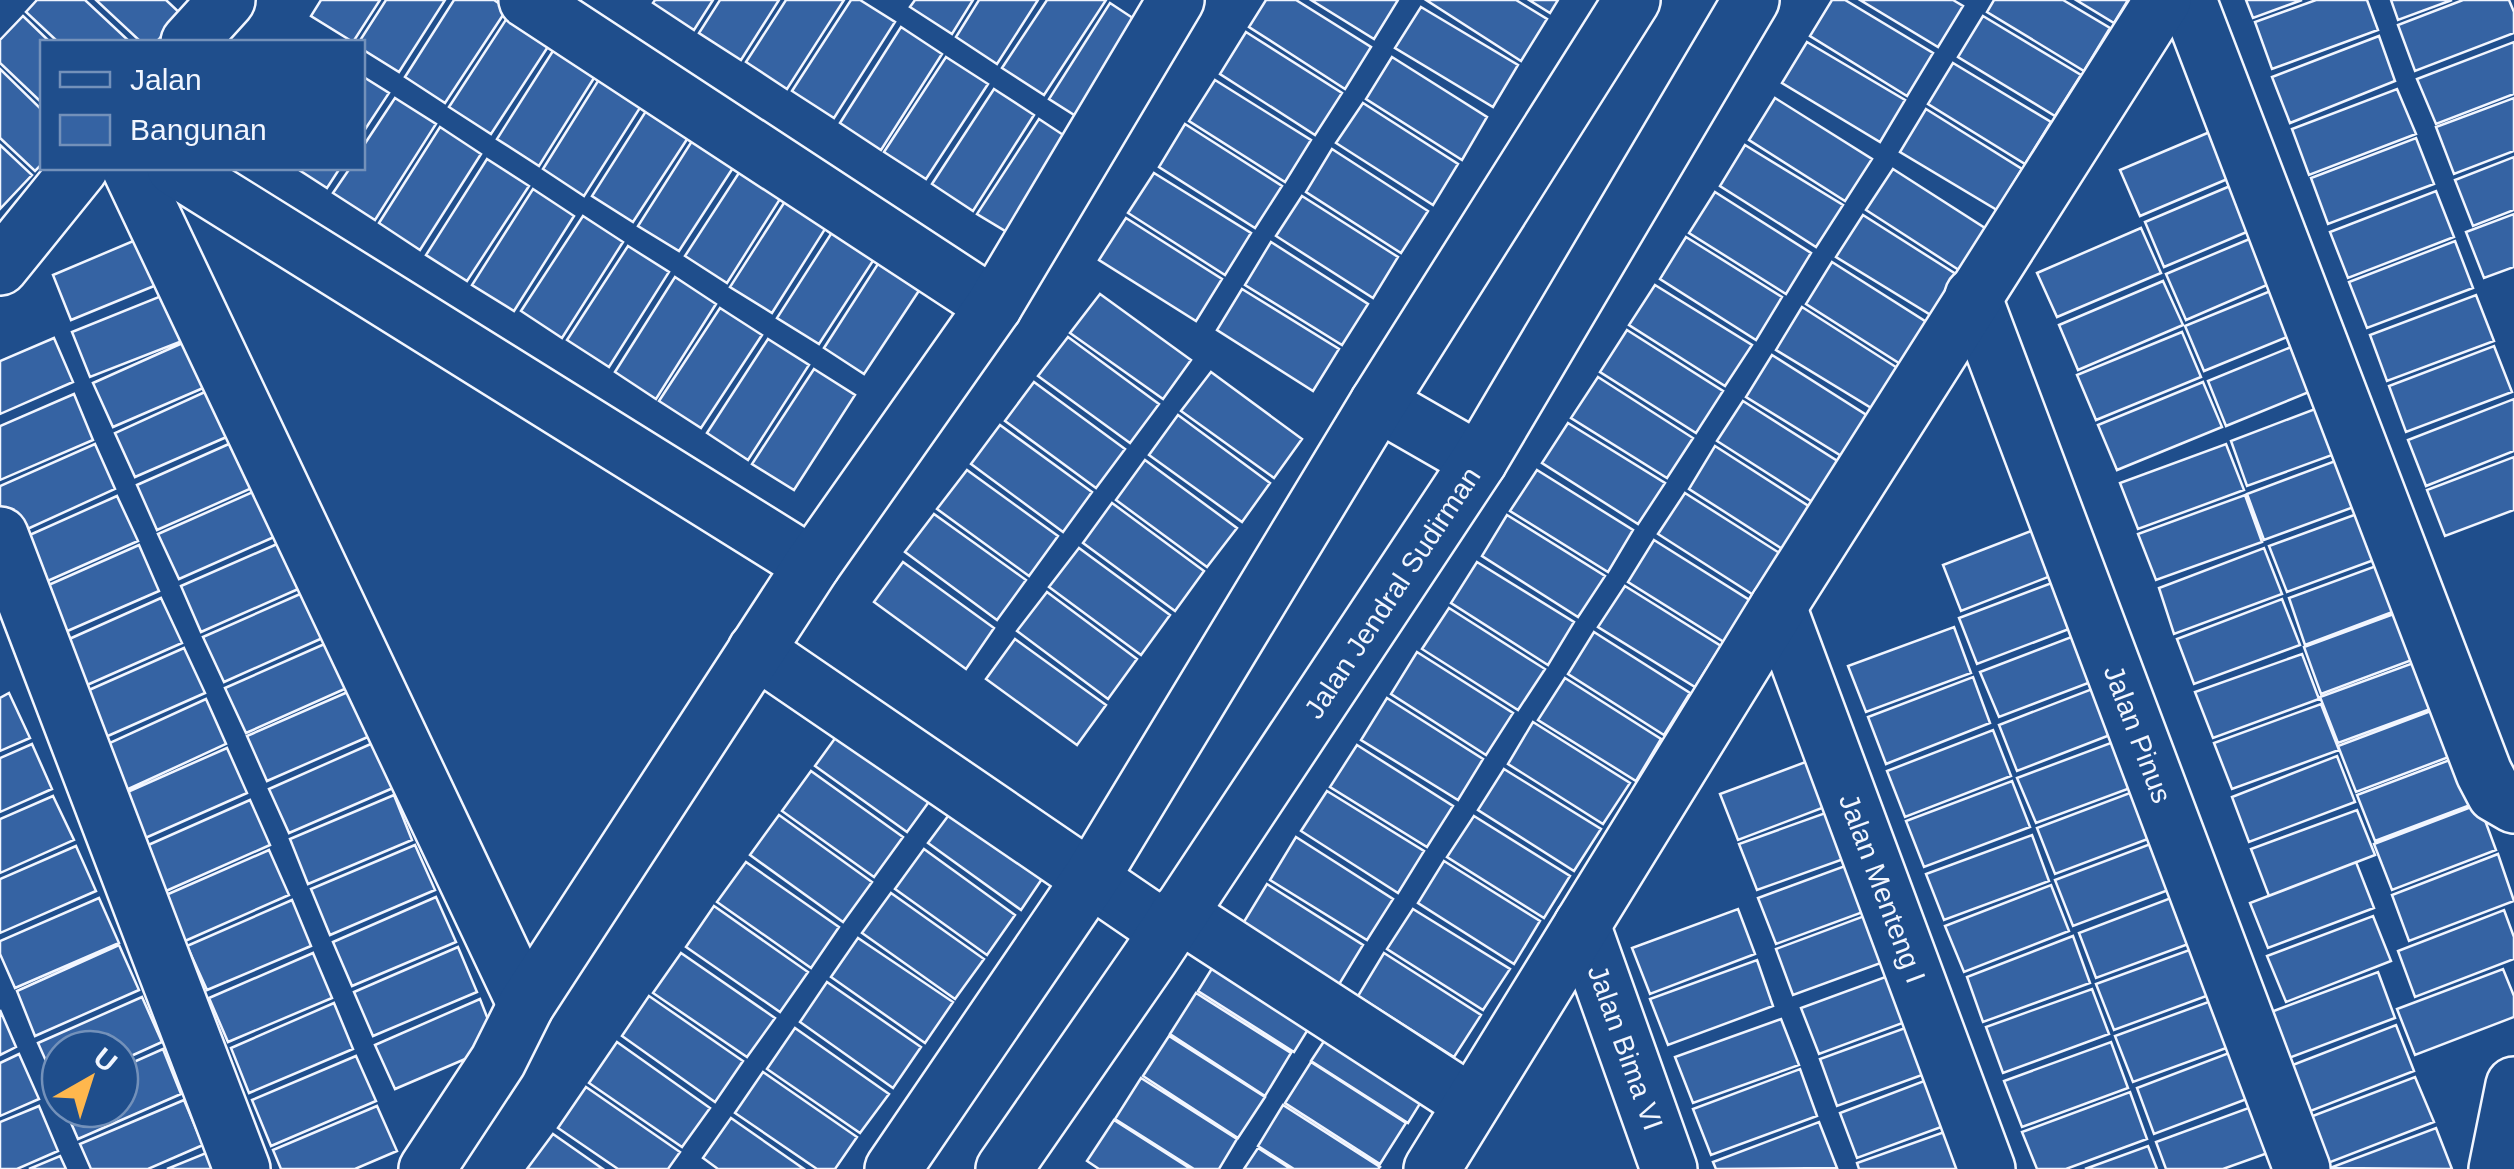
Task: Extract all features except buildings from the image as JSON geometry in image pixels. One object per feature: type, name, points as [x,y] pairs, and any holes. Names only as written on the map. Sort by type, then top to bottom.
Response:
[{"type":"street","points":[[191,40],[227,0]]},
{"type":"street","points":[[526,0],[994,306]]},
{"type":"street","points":[[893,1169],[1092,878],[1378,404],[1632,0]]},
{"type":"street","name":"Jalan Jendral Sudirman","points":[[1004,1169],[1480,461],[1751,0]]},
{"type":"street","points":[[1432,1169],[1778,607],[2163,0]]},
{"type":"street","points":[[2188,0],[2484,772],[2495,794],[2514,806]]},
{"type":"street","points":[[427,1169],[498,1061],[526,1005],[756,650],[994,306],[1170,2]]},
{"type":"street","points":[[0,266],[78,170]]},
{"type":"street","points":[[131,170],[526,1005]]},
{"type":"street","points":[[178,170],[812,565]]},
{"type":"street","name":"Jalan Pinus","points":[[1973,296],[2302,1169]]},
{"type":"street","points":[[1378,404],[1480,461]]},
{"type":"street","points":[[0,536],[242,1169]]},
{"type":"street","name":"Jalan Menteng I","points":[[1778,607],[1987,1169]]},
{"type":"street","points":[[756,650],[1092,878],[1472,1102]]},
{"type":"street","name":"Jalan Bima VI","points":[[1582,925],[1669,1169]]},
{"type":"street","points":[[2497,1169],[2514,1085]]}]
